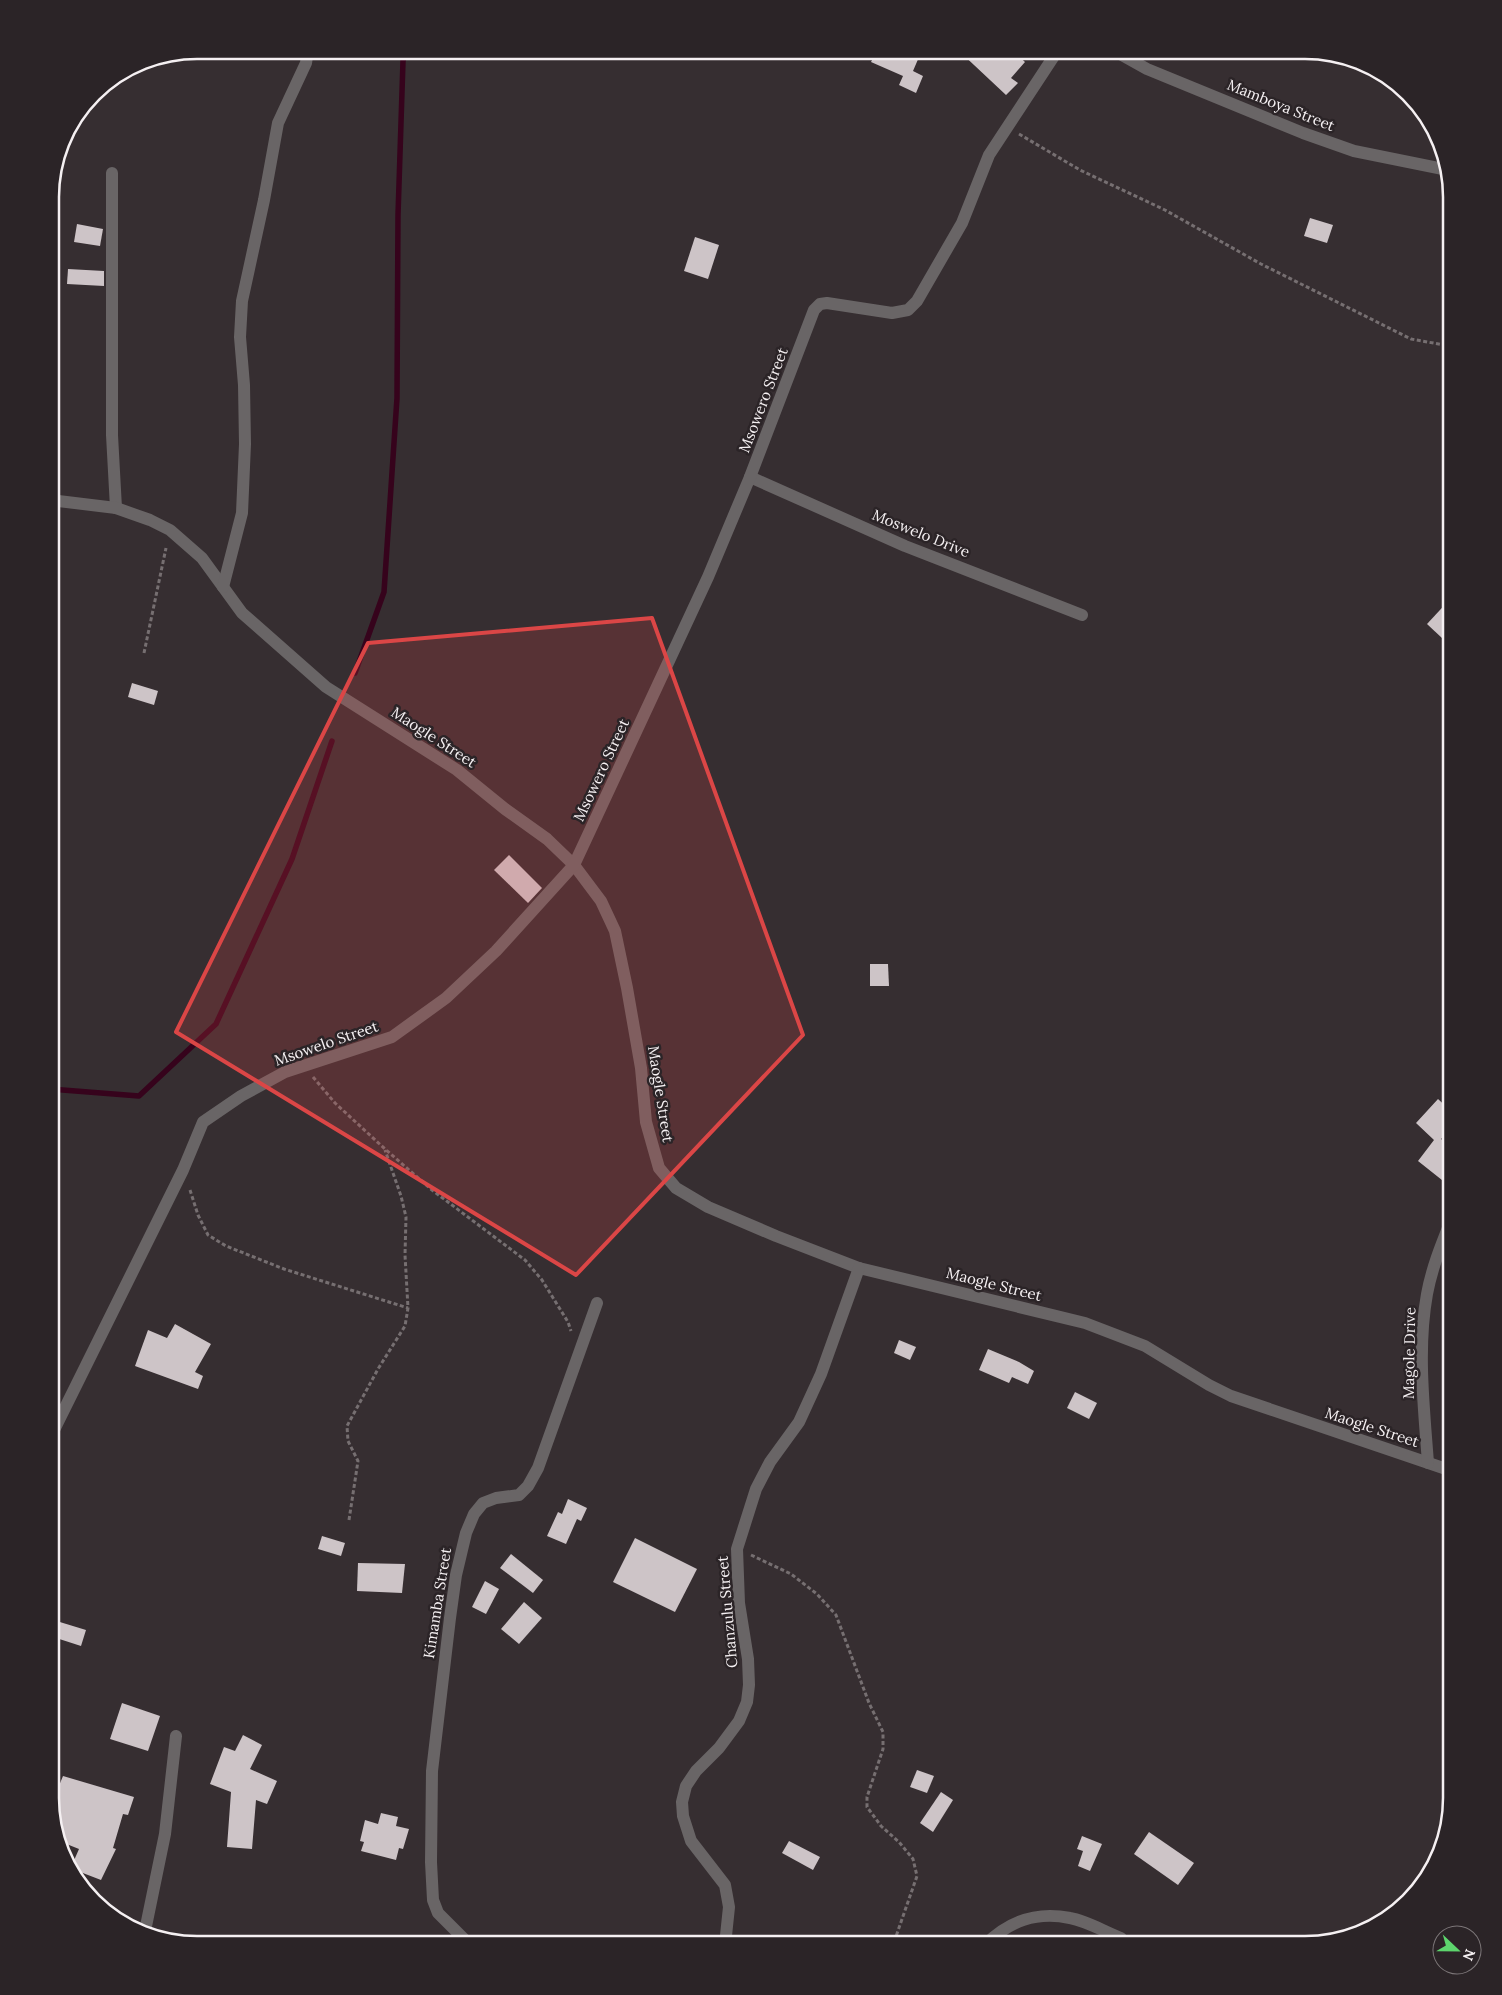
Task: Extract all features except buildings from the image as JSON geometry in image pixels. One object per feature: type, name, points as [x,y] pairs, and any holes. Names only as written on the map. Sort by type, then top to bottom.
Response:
[{"type":"street","points":[[223,587],[242,513],[245,444],[244,385],[240,337],[242,301],[264,200],[278,123],[307,59]]},
{"type":"street","name":"Msowero Street","points":[[574,865],[660,683],[750,478],[814,310],[820,304],[827,303],[892,313],[908,310],[917,301],[962,224],[989,155],[1052,59]]},
{"type":"street","name":"Mamboya Street","points":[[1129,59],[1147,69],[1303,133],[1354,151],[1440,168]]},
{"type":"street","points":[[112,173],[112,435],[116,508]]},
{"type":"street","name":"Moswelo Drive","points":[[750,478],[905,546],[1082,614]]},
{"type":"street","name":"Maogle Street","points":[[59,501],[116,508],[150,520],[170,530],[202,558],[242,614],[326,687],[457,770],[505,809],[547,838],[574,865],[601,901],[615,931],[628,988],[641,1068],[646,1122],[659,1168],[676,1188],[708,1207],[776,1236],[860,1268],[1085,1323],[1145,1346],[1209,1385],[1231,1396],[1264,1409],[1443,1468]]},
{"type":"street","name":"Msowelo Street","points":[[59,1420],[183,1170],[203,1122],[211,1115],[285,1072],[392,1037],[446,998],[496,951],[574,865]]},
{"type":"street","name":"Magole Drive","points":[[1428,1463],[1423,1339],[1427,1295],[1437,1254],[1443,1240]]},
{"type":"street","name":"Chanzulu Street","points":[[726,1936],[729,1907],[725,1885],[691,1841],[683,1816],[682,1802],[686,1786],[696,1771],[719,1748],[734,1728],[748,1702],[748,1659],[739,1603],[737,1549],[756,1489],[770,1462],[799,1422],[821,1374],[860,1268]]},
{"type":"street","name":"Kimamba Street","points":[[461,1936],[438,1913],[433,1900],[431,1862],[432,1771],[443,1666],[456,1575],[466,1533],[474,1514],[483,1503],[496,1498],[519,1495],[528,1486],[538,1468],[597,1303]]},
{"type":"street","points":[[146,1927],[165,1834],[176,1736]]},
{"type":"street","points":[[994,1936],[1020,1920],[1046,1916],[1071,1918],[1116,1936]]},
{"type":"path","points":[[1007,127],[1080,170],[1165,210],[1261,264],[1410,339],[1443,345]]},
{"type":"path","points":[[144,653],[170,530]]},
{"type":"path","points":[[305,1067],[334,1103],[385,1150],[432,1190],[525,1260],[542,1280],[568,1322],[579,1356]]},
{"type":"path","points":[[349,1520],[358,1460],[348,1441],[347,1426],[378,1369],[405,1326],[408,1308],[405,1256],[406,1217],[401,1196],[385,1150]]},
{"type":"path","points":[[183,1170],[198,1215],[208,1235],[226,1246],[284,1269],[408,1308]]},
{"type":"path","points":[[737,1549],[791,1574],[818,1594],[836,1615],[869,1703],[883,1732],[883,1749],[867,1797],[867,1807],[881,1826],[899,1842],[913,1859],[917,1876],[896,1936]]},
{"type":"highlighted area","points":[[652,618],[803,1035],[576,1275],[176,1032],[368,643]]},
{"type":"waterway","points":[[355,673],[384,592],[397,398],[398,215],[404,59]]},
{"type":"waterway","points":[[59,1090],[139,1096],[216,1024],[292,859],[332,741]]}]
